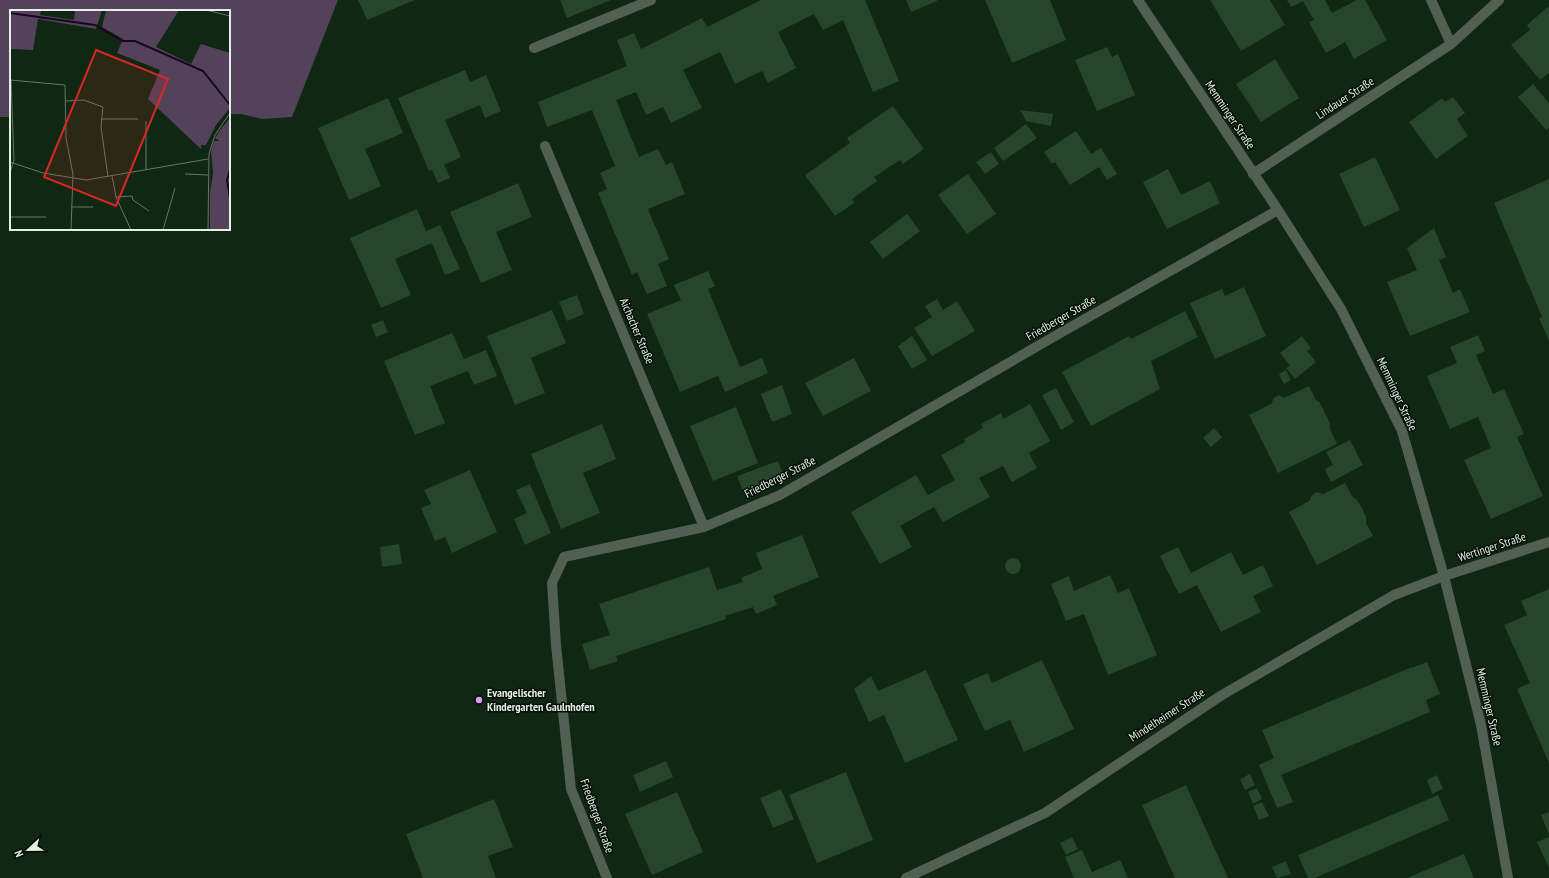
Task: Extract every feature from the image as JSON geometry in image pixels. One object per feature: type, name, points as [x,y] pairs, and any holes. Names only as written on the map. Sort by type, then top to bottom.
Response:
[{"type":"street","points":[[534,48],[652,0]]},
{"type":"street","name":"Memminger Straße","points":[[1138,0],[1278,210],[1341,309],[1402,431],[1444,576],[1481,725],[1508,878]]},
{"type":"street","points":[[1431,0],[1450,44]]},
{"type":"street","name":"Lindauer Straße","points":[[1253,174],[1450,44],[1499,0]]},
{"type":"street","name":"Aichacher Straße","points":[[546,146],[704,527]]},
{"type":"street","name":"Friedberger Straße","points":[[606,878],[571,789],[556,645],[552,583],[564,557],[704,527],[780,495],[1062,332],[1278,210]]},
{"type":"street","name":"Wertinger Straße","points":[[1444,576],[1549,542]]},
{"type":"street","name":"Mindelheimer Straße","points":[[906,878],[1045,813],[1222,695],[1394,595],[1444,576]]},
{"type":"shaded area","points":[[0,0],[338,0],[292,117],[262,119],[241,114],[230,114],[230,10],[10,10],[10,117],[0,117]]},
{"type":"building","points":[[358,0],[415,0],[367,20]]},
{"type":"building","points":[[560,0],[611,0],[567,18]]},
{"type":"building","points":[[761,0],[865,0],[899,81],[873,92],[843,20],[823,30],[814,14],[778,32],[796,68],[768,83],[762,71],[735,84],[720,52],[683,70],[702,108],[671,123],[663,107],[646,115],[636,92],[616,100],[639,157],[658,149],[666,165],[672,162],[685,194],[648,209],[669,259],[658,264],[667,286],[647,294],[637,272],[632,275],[598,193],[607,189],[600,173],[615,166],[592,110],[547,127],[538,102],[627,66],[617,40],[634,33],[641,49],[702,18],[707,27]]},
{"type":"building","points":[[906,0],[937,0],[937,1],[911,12]]},
{"type":"building","points":[[985,0],[1050,0],[1066,40],[1012,63]]},
{"type":"building","points":[[1210,0],[1270,0],[1285,25],[1241,51]]},
{"type":"building","points":[[1287,0],[1325,0],[1332,13],[1357,0],[1365,0],[1387,40],[1354,59],[1345,42],[1326,53],[1309,22],[1314,20],[1303,1],[1291,7]]},
{"type":"building","points":[[1549,6],[1549,73],[1540,80],[1511,45],[1530,30],[1527,25]]},
{"type":"building","points":[[1107,47],[1112,57],[1118,54],[1135,95],[1097,111],[1075,60]]},
{"type":"building","points":[[1275,59],[1299,98],[1261,122],[1236,84]]},
{"type":"building","points":[[465,70],[470,82],[486,75],[501,111],[485,118],[480,105],[445,120],[461,157],[444,165],[450,178],[438,183],[432,170],[429,171],[398,98]]},
{"type":"building","points":[[1533,84],[1549,103],[1549,128],[1546,130],[1518,97]]},
{"type":"building","points":[[1453,97],[1465,113],[1457,119],[1468,136],[1436,159],[1409,122],[1442,98],[1445,102]]},
{"type":"building","points":[[388,98],[403,133],[365,149],[381,186],[349,200],[318,128]]},
{"type":"building","points":[[893,106],[924,149],[903,164],[900,160],[874,177],[877,181],[852,199],[854,203],[835,216],[805,175],[850,143],[847,138]]},
{"type":"building","points":[[1020,110],[1053,114],[1051,126],[1026,121]]},
{"type":"building","points":[[1026,124],[1037,138],[1003,161],[994,148]]},
{"type":"building","points":[[1076,131],[1091,154],[1101,148],[1117,174],[1107,180],[1099,167],[1070,185],[1055,162],[1052,164],[1044,152]]},
{"type":"building","points":[[991,152],[999,164],[985,174],[976,162]]},
{"type":"building","points":[[1375,157],[1400,210],[1364,227],[1339,174]]},
{"type":"building","points":[[1168,169],[1181,195],[1210,181],[1220,203],[1167,229],[1143,182]]},
{"type":"building","points":[[968,174],[996,214],[967,234],[938,195]]},
{"type":"building","points":[[1549,179],[1549,341],[1539,318],[1542,317],[1494,203]]},
{"type":"building","points":[[518,183],[532,217],[496,232],[512,270],[481,283],[450,212]]},
{"type":"building","points":[[417,209],[426,231],[440,225],[460,269],[445,275],[432,243],[395,259],[411,295],[381,308],[350,238]]},
{"type":"building","points":[[907,214],[920,231],[883,259],[870,242]]},
{"type":"building","points":[[1434,228],[1446,257],[1439,260],[1453,293],[1460,289],[1470,312],[1410,336],[1387,282],[1417,270],[1407,248]]},
{"type":"building","points":[[708,271],[715,286],[708,289],[740,367],[762,358],[768,373],[725,392],[718,376],[680,392],[647,314],[681,300],[674,285]]},
{"type":"building","points":[[1244,287],[1266,336],[1215,359],[1190,303],[1222,289],[1225,296]]},
{"type":"building","points":[[577,295],[584,314],[567,321],[559,302]]},
{"type":"building","points":[[937,299],[943,310],[957,301],[975,331],[932,356],[914,328],[932,317],[925,306]]},
{"type":"building","points":[[552,310],[566,343],[531,358],[545,393],[515,405],[487,336]]},
{"type":"building","points":[[1185,311],[1198,337],[1151,361],[1160,389],[1091,426],[1062,372],[1129,336],[1131,339]]},
{"type":"building","points":[[383,320],[388,332],[376,337],[371,325]]},
{"type":"building","points":[[452,333],[464,359],[486,350],[497,376],[474,385],[468,371],[430,386],[445,423],[415,435],[384,361]]},
{"type":"building","points":[[1478,335],[1485,351],[1476,355],[1493,394],[1504,389],[1524,434],[1517,437],[1543,496],[1491,519],[1464,460],[1491,448],[1478,417],[1450,429],[1427,376],[1457,363],[1450,347]]},
{"type":"building","points":[[912,336],[927,360],[912,369],[898,346]]},
{"type":"building","points":[[1302,336],[1311,348],[1307,351],[1316,362],[1295,379],[1286,368],[1290,366],[1280,353]]},
{"type":"building","points":[[854,358],[871,391],[823,416],[805,383]]},
{"type":"building","points":[[1286,370],[1291,380],[1284,384],[1279,374]]},
{"type":"building","points":[[782,385],[792,414],[772,422],[761,394]]},
{"type":"building","points":[[1309,386],[1330,423],[1330,429],[1337,444],[1278,473],[1249,415],[1271,404],[1274,398],[1279,395],[1284,398]]},
{"type":"building","points":[[1056,388],[1074,422],[1061,430],[1042,395]]},
{"type":"building","points":[[1030,404],[1050,441],[1029,453],[1037,468],[1012,482],[1003,466],[979,478],[990,497],[943,522],[934,507],[900,526],[912,547],[880,564],[851,512],[916,475],[928,495],[955,480],[941,455],[965,442],[964,439],[983,428],[981,424],[1001,413],[1003,419]]},
{"type":"building","points":[[736,407],[758,463],[713,481],[690,426]]},
{"type":"building","points":[[602,424],[616,459],[583,473],[600,513],[561,529],[531,454]]},
{"type":"building","points":[[1214,428],[1222,437],[1211,447],[1203,438]]},
{"type":"building","points":[[1350,440],[1363,465],[1331,482],[1325,469],[1333,465],[1326,452]]},
{"type":"building","points":[[778,461],[785,479],[744,494],[737,476]]},
{"type":"building","points":[[470,470],[497,532],[452,553],[445,537],[435,541],[421,508],[431,504],[424,490]]},
{"type":"building","points":[[1345,483],[1352,496],[1357,500],[1362,508],[1366,517],[1366,523],[1373,536],[1317,565],[1289,512],[1309,501],[1312,495],[1317,492],[1323,494]]},
{"type":"building","points":[[530,484],[551,533],[525,545],[514,519],[527,513],[516,490]]},
{"type":"building","points":[[802,535],[819,577],[773,596],[777,605],[756,614],[753,607],[725,616],[726,619],[616,656],[618,661],[590,670],[582,644],[610,635],[599,604],[709,567],[717,590],[743,582],[741,578],[762,569],[756,553]]},
{"type":"building","points":[[399,544],[402,564],[382,567],[380,547]]},
{"type":"building","points":[[1178,547],[1191,573],[1231,552],[1243,575],[1263,565],[1273,586],[1253,596],[1261,612],[1221,632],[1197,585],[1179,594],[1160,556]]},
{"type":"building","points":[[1010,558],[1016,558],[1021,563],[1019,572],[1016,574],[1010,574],[1005,569],[1005,563]]},
{"type":"building","points":[[1110,575],[1118,593],[1129,588],[1157,655],[1108,675],[1084,614],[1066,621],[1051,584],[1069,576],[1074,591]]},
{"type":"building","points":[[1549,589],[1549,763],[1517,689],[1530,683],[1504,625],[1527,615],[1521,601]]},
{"type":"building","points":[[1042,660],[1074,729],[1024,752],[1010,720],[985,731],[963,684],[988,673],[992,683]]},
{"type":"building","points":[[1427,662],[1440,694],[1426,700],[1430,712],[1281,775],[1293,802],[1277,808],[1259,765],[1274,758],[1262,730]]},
{"type":"building","points":[[926,670],[958,740],[905,763],[884,715],[869,722],[854,689],[871,676],[878,691]]},
{"type":"building","points":[[666,761],[673,777],[640,792],[633,775]]},
{"type":"building","points":[[846,772],[873,840],[817,863],[789,795]]},
{"type":"building","points":[[1250,774],[1255,785],[1245,790],[1240,779]]},
{"type":"building","points":[[1437,775],[1443,789],[1432,794],[1427,780]]},
{"type":"building","points":[[1186,785],[1228,878],[1175,878],[1142,805]]},
{"type":"building","points":[[1257,788],[1262,799],[1253,804],[1248,792]]},
{"type":"building","points":[[781,789],[794,819],[773,828],[760,798]]},
{"type":"building","points":[[677,792],[703,852],[652,875],[625,814]]},
{"type":"building","points":[[1438,795],[1449,820],[1315,878],[1308,878],[1298,855]]},
{"type":"building","points":[[494,799],[513,847],[488,856],[496,878],[423,878],[406,834]]},
{"type":"building","points":[[1262,802],[1269,816],[1259,820],[1253,806]]},
{"type":"building","points":[[1549,812],[1549,834],[1541,815]]},
{"type":"building","points":[[1072,837],[1078,849],[1066,855],[1060,843]]},
{"type":"building","points":[[1549,837],[1549,866],[1548,866],[1537,842]]},
{"type":"building","points":[[1082,850],[1092,872],[1120,860],[1128,878],[1074,878],[1065,857]]},
{"type":"building","points":[[1464,854],[1474,878],[1407,878]]},
{"type":"building","points":[[1286,861],[1291,874],[1277,878],[1272,867]]},
{"type":"place","name":"Evangelischer Kindergarten Gaulnhofen","points":[[479,700]]}]
